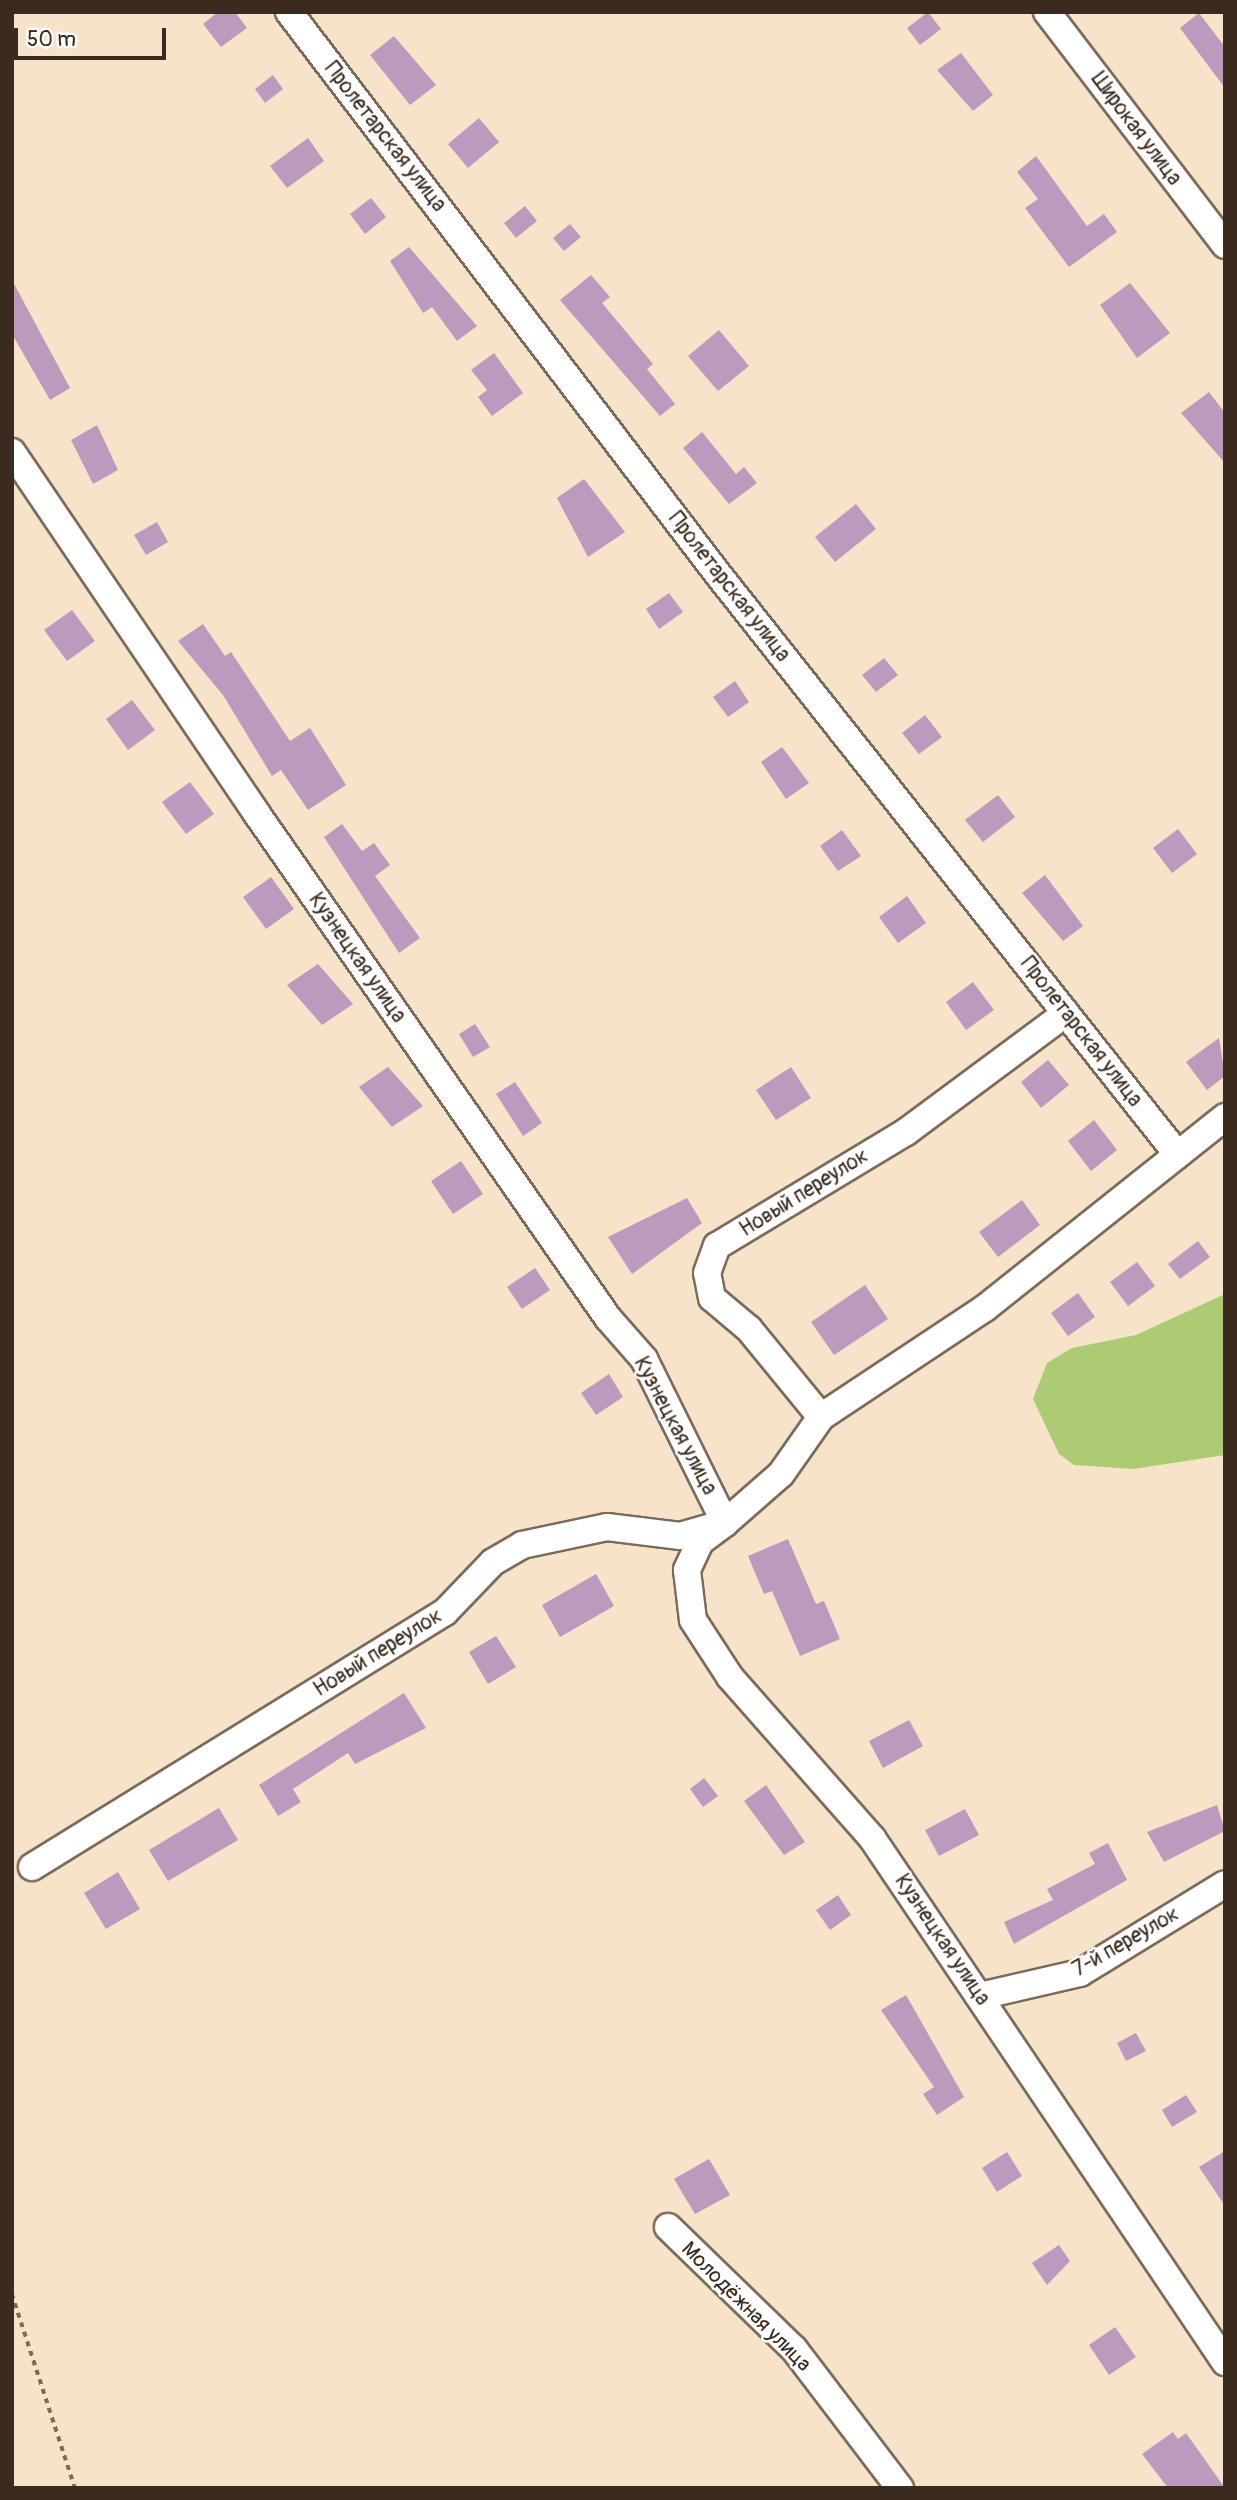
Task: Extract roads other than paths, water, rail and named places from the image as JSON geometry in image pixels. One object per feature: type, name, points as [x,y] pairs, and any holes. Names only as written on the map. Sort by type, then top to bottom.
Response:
[{"type":"street","name":"Пролетарская улица","points":[[289,12],[717,573],[1178,1155]]},
{"type":"street","name":"Широкая улица","points":[[1047,12],[1225,245]]},
{"type":"street","name":"Кузнецкая улица","points":[[12,452],[281,848],[608,1318],[644,1359],[725,1523],[700,1542],[687,1570],[693,1620],[730,1677],[872,1838],[1225,2362]]},
{"type":"street","name":"Новый переулок","points":[[821,1417],[749,1329],[712,1298],[707,1273],[717,1246],[906,1132],[1066,1013]]},
{"type":"street","name":"Новый переулок","points":[[32,1867],[445,1612],[493,1562],[522,1545],[607,1527],[680,1536],[725,1523],[781,1474],[821,1417],[985,1308],[1225,1117]]},
{"type":"street","name":"7-й переулок","points":[[980,1996],[1080,1973],[1225,1884]]},
{"type":"street","name":"Молодёжная улица","points":[[668,2227],[794,2349],[900,2488]]}]
